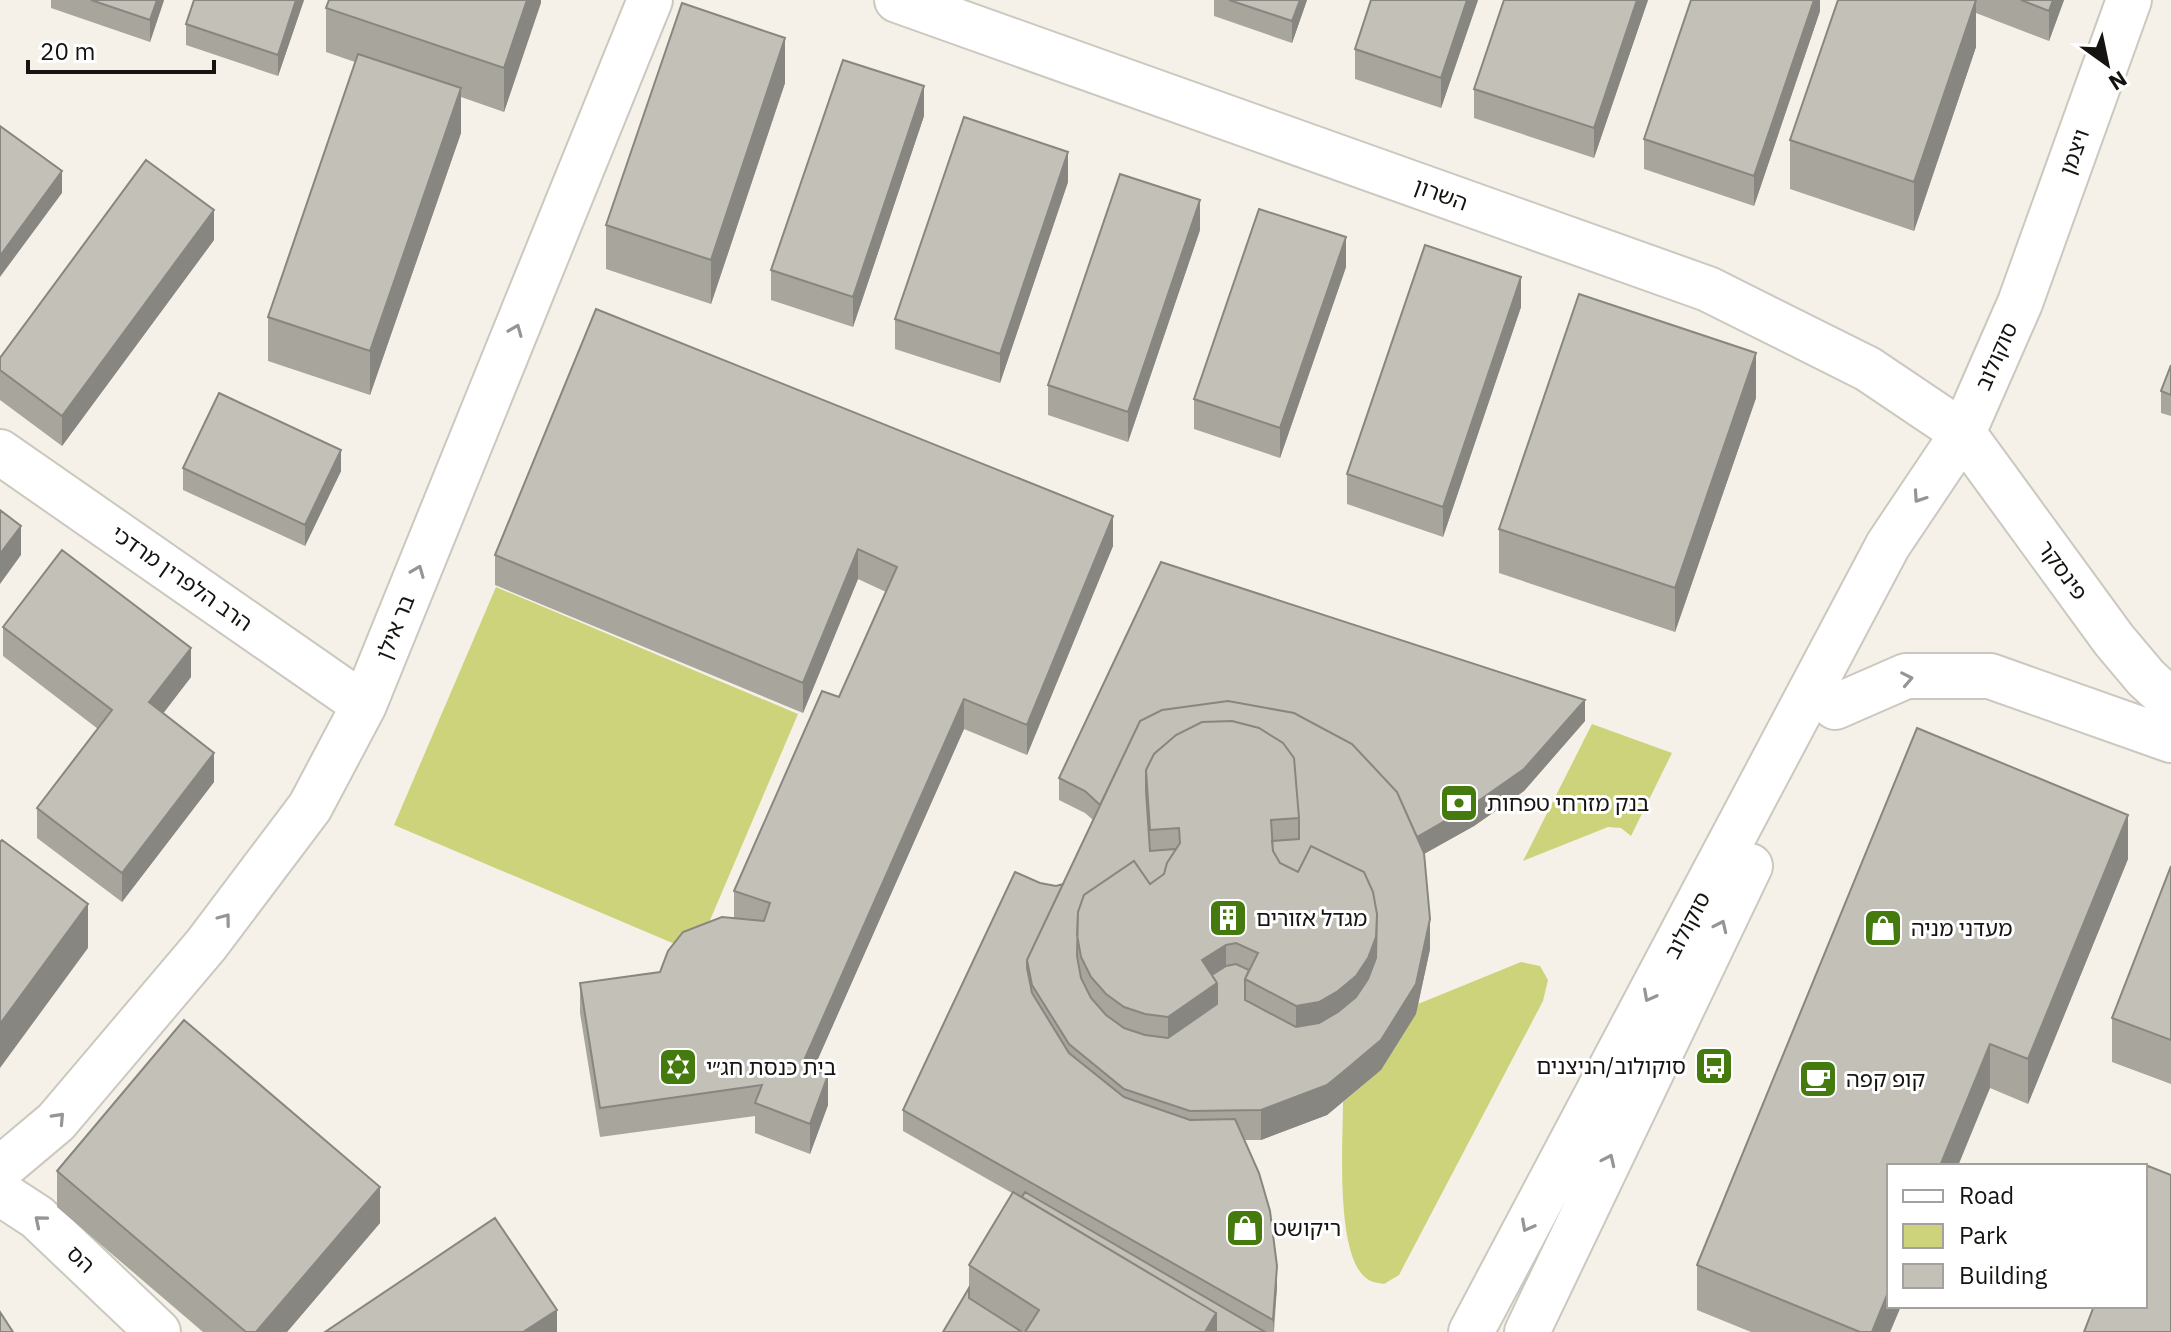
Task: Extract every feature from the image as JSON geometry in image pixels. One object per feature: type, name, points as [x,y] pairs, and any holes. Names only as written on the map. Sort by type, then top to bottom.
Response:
[{"type":"street","name":"בר אילן","points":[[0,1169],[56,1122],[206,945],[310,807],[364,705],[650,0]]},
{"type":"street","name":"השרון","points":[[897,0],[1708,289],[1868,369],[1973,445]]},
{"type":"street","name":"ויצמן","points":[[2020,303],[2129,0]]},
{"type":"street","name":"סוקולוב","points":[[1527,1332],[1795,770],[1835,707],[1892,591],[1973,445],[2020,303]]},
{"type":"street","name":"סוקולוב","points":[[1471,1332],[1888,545],[1973,445]]},
{"type":"street","name":"פינסקר","points":[[1973,445],[2064,575],[2114,640],[2146,678],[2171,701]]},
{"type":"street","name":"הרב הלפרין מרדכי","points":[[0,452],[364,705]]},
{"type":"street","points":[[1835,707],[1906,676],[1990,676],[2171,740]]},
{"type":"street","name":"הס","points":[[0,1193],[37,1217],[158,1332]]},
{"type":"green space","points":[[496,587],[798,714],[696,953],[394,825]]},
{"type":"green space","points":[[1592,724],[1672,753],[1631,836],[1621,828],[1608,827],[1523,861]]},
{"type":"green space","points":[[1521,962],[1540,966],[1548,980],[1543,1001],[1399,1275],[1384,1284],[1370,1280],[1356,1265],[1345,1222],[1343,1102],[1381,1070],[1416,1014],[1418,1004]]},
{"type":"building","points":[[91,0],[157,0],[150,20]]},
{"type":"building","points":[[194,0],[296,0],[278,55],[186,24]]},
{"type":"building","points":[[329,0],[527,0],[504,68],[326,8]]},
{"type":"building","points":[[1229,0],[1300,0],[1292,21]]},
{"type":"building","points":[[1371,0],[1467,0],[1441,78],[1355,49]]},
{"type":"building","points":[[1504,0],[1637,0],[1594,128],[1474,89]]},
{"type":"building","points":[[1691,0],[1814,0],[1754,176],[1644,139]]},
{"type":"building","points":[[1838,0],[1976,0],[1914,182],[1790,140]]},
{"type":"building","points":[[2021,0],[2053,0],[2049,11]]},
{"type":"building","points":[[682,3],[785,38],[711,260],[606,225]]},
{"type":"building","points":[[358,54],[461,88],[370,351],[268,317]]},
{"type":"building","points":[[843,60],[924,86],[853,297],[771,270]]},
{"type":"building","points":[[964,117],[1068,152],[1000,354],[895,319]]},
{"type":"building","points":[[0,126],[62,171],[0,256]]},
{"type":"building","points":[[146,160],[214,210],[62,416],[0,370],[0,358]]},
{"type":"building","points":[[1120,174],[1200,200],[1128,412],[1048,385]]},
{"type":"building","points":[[1259,209],[1346,237],[1280,428],[1194,399]]},
{"type":"building","points":[[1425,245],[1521,277],[1443,507],[1347,474]]},
{"type":"building","points":[[1579,294],[1756,353],[1675,588],[1499,529]]},
{"type":"building","points":[[596,309],[1113,516],[1027,725],[964,699],[802,1065],[828,1075],[810,1124],[755,1103],[762,1085],[600,1108],[580,983],[660,972],[668,951],[683,932],[722,917],[764,921],[770,903],[734,891],[822,691],[839,697],[897,567],[858,549],[803,683],[495,555]]},
{"type":"building","points":[[2171,365],[2171,395],[2161,391]]},
{"type":"building","points":[[219,393],[341,450],[305,525],[183,468]]},
{"type":"building","points":[[0,510],[21,526],[0,554]]},
{"type":"building","points":[[62,550],[191,648],[149,702],[214,753],[122,873],[37,808],[112,710],[3,627]]},
{"type":"building","points":[[1161,562],[1585,700],[1524,769],[1474,804],[1417,837],[1397,792],[1352,744],[1294,713],[1228,701],[1162,710],[1140,721],[1100,805],[1085,791],[1059,778]]},
{"type":"building","points":[[1228,701],[1294,713],[1352,744],[1397,792],[1424,853],[1430,919],[1416,984],[1381,1040],[1327,1085],[1261,1110],[1190,1111],[1124,1089],[1069,1044],[1032,985],[1027,960],[1140,721],[1162,710]],"holes":[[[1232,721],[1259,728],[1283,743],[1294,758],[1299,839],[1272,841],[1273,851],[1280,863],[1298,872],[1311,846],[1364,872],[1373,892],[1377,914],[1376,958],[1368,979],[1356,997],[1338,1012],[1319,1023],[1296,1027],[1245,1000],[1245,979],[1249,970],[1236,964],[1226,966],[1212,975],[1217,983],[1217,1004],[1168,1038],[1124,1028],[1106,1015],[1091,998],[1081,978],[1077,956],[1078,912],[1084,895],[1134,861],[1150,884],[1164,874],[1176,849],[1150,851],[1146,770],[1154,754],[1176,735],[1202,722]]]},
{"type":"building","name":"מגדל אזורים","points":[[1232,721],[1259,728],[1283,743],[1294,758],[1299,818],[1271,820],[1273,851],[1280,863],[1298,872],[1311,846],[1364,872],[1373,892],[1377,914],[1376,937],[1368,958],[1356,976],[1319,1002],[1296,1006],[1245,979],[1258,953],[1236,943],[1226,945],[1202,960],[1217,983],[1168,1017],[1124,1007],[1106,994],[1091,977],[1081,957],[1077,935],[1078,912],[1084,895],[1134,861],[1150,884],[1164,874],[1180,843],[1179,828],[1150,830],[1146,770],[1154,754],[1176,735],[1202,722]]},
{"type":"building","points":[[1917,728],[2128,815],[2028,1059],[1990,1044],[1941,1164],[1887,1164],[1887,1295],[1872,1332],[1860,1332],[1697,1265]]},
{"type":"building","points":[[2,840],[88,904],[0,1024],[0,842]]},
{"type":"building","points":[[2171,866],[2171,1040],[2112,1018]]},
{"type":"building","points":[[1015,872],[1040,883],[1063,884],[1027,960],[1027,968],[1032,993],[1069,1053],[1124,1097],[1190,1120],[1235,1119],[1259,1173],[1270,1211],[1277,1266],[1273,1320],[903,1110]]},
{"type":"building","points":[[184,1020],[380,1187],[256,1332],[246,1332],[57,1171]]},
{"type":"building","points":[[2148,1166],[2171,1175],[2171,1332],[2084,1332],[2093,1308],[2147,1308]]},
{"type":"building","points":[[1013,1192],[1216,1313],[1205,1332],[1025,1332],[1039,1310],[969,1265]]},
{"type":"building","points":[[1025,1192],[1265,1332],[1216,1332],[1216,1313],[1022,1197]]},
{"type":"building","points":[[495,1218],[557,1310],[523,1332],[325,1332]]},
{"type":"building","points":[[969,1288],[969,1298],[1022,1332],[943,1332]]},
{"type":"building","points":[[0,1312],[13,1332],[0,1332]]},
{"type":"place","name":"בנק מזרחי טפחות","points":[[1459,803]]},
{"type":"place","name":"מגדל אזורים","points":[[1228,918]]},
{"type":"place","name":"מעדני מניה","points":[[1883,928]]},
{"type":"place","name":"סוקולוב/הניצנים","points":[[1714,1066]]},
{"type":"place","name":"בית כנסת חג״י","points":[[678,1067]]},
{"type":"place","name":"קופ קפה","points":[[1818,1079]]},
{"type":"place","name":"ריקושט","points":[[1245,1228]]}]
